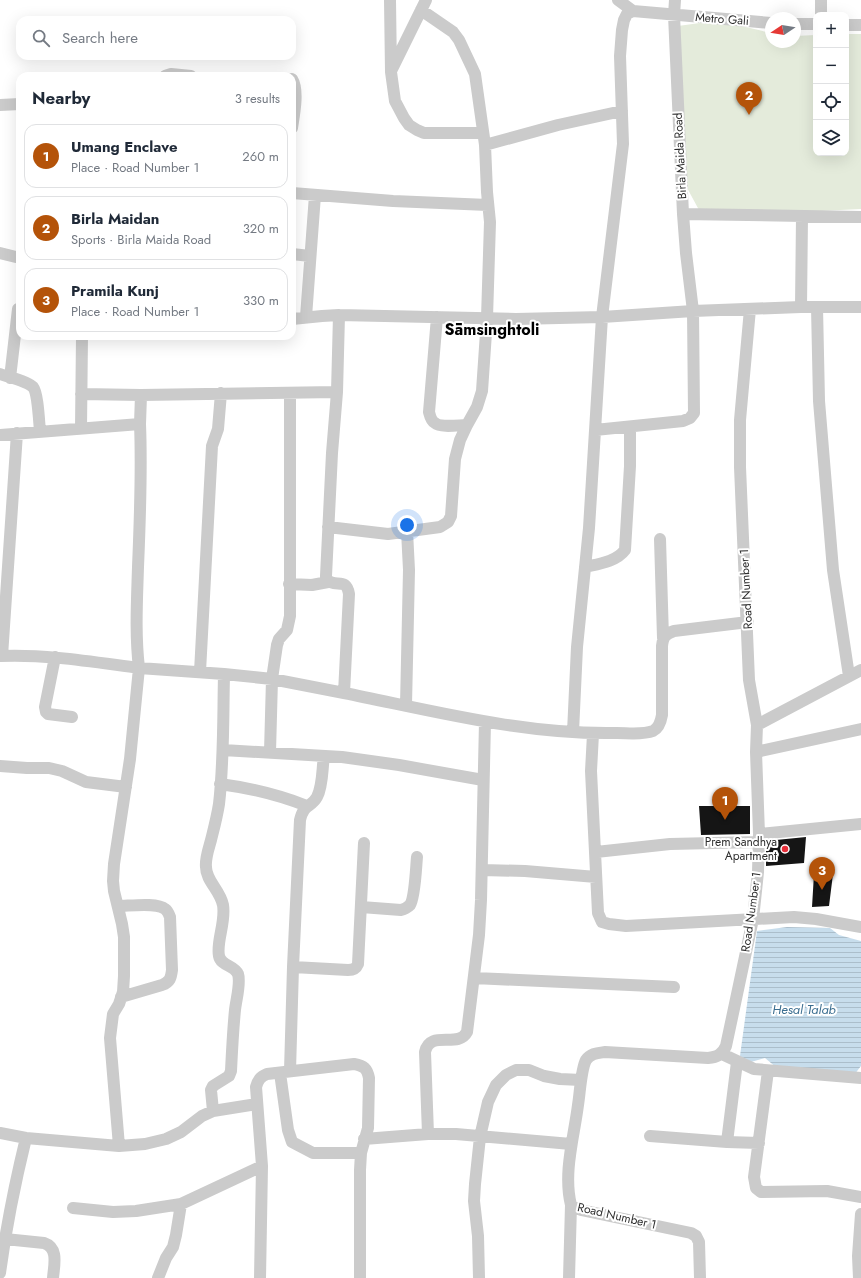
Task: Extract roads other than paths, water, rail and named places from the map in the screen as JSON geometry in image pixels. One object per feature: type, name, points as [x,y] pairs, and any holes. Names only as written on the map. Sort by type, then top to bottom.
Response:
[{"type":"street","points":[[390,0],[391,72],[395,102],[409,125],[416,130],[424,133],[484,139],[622,111]]},
{"type":"street","name":"Birla Maida Road","points":[[630,427],[683,421],[690,418],[694,413],[693,311],[683,214],[674,15],[675,0]]},
{"type":"street","points":[[821,0],[821,12]]},
{"type":"street","points":[[573,732],[577,647],[589,528],[602,317],[623,144],[620,56],[622,30],[627,14],[624,4]]},
{"type":"street","name":"Metro Gali","points":[[624,4],[674,15],[765,23]]},
{"type":"street","points":[[328,527],[388,534],[440,527],[448,522],[451,516],[455,459],[460,440],[477,407],[482,391],[487,318],[490,222],[484,139],[475,74],[459,40],[453,32],[423,5],[391,72]]},
{"type":"street","points":[[801,24],[813,24]]},
{"type":"street","points":[[849,25],[861,25]]},
{"type":"street","points":[[0,106],[16,104]]},
{"type":"street","points":[[296,193],[393,201],[488,205]]},
{"type":"street","points":[[306,317],[315,195]]},
{"type":"street","points":[[683,214],[861,217]]},
{"type":"street","points":[[801,307],[802,217]]},
{"type":"street","points":[[0,253],[16,257]]},
{"type":"street","points":[[296,254],[310,256]]},
{"type":"street","points":[[296,319],[306,317],[339,316],[487,318],[602,317],[693,311],[801,307],[861,307]]},
{"type":"street","points":[[817,307],[819,408],[833,570],[849,676]]},
{"type":"street","name":"Road Number 1","points":[[700,1278],[699,1242],[696,1236],[691,1233],[581,1210],[571,1205],[568,1194],[571,1144],[581,1080],[586,1061],[590,1056],[596,1053],[605,1052],[708,1058],[722,1054],[726,1046],[753,919],[758,872],[759,838],[756,725],[749,680],[748,622],[740,467],[740,428],[750,309]]},
{"type":"street","points":[[328,582],[326,576],[328,527],[337,392],[339,316]]},
{"type":"street","points":[[437,317],[429,412],[431,419],[435,424],[442,426],[467,425]]},
{"type":"street","points":[[16,319],[5,376],[25,382],[33,387],[36,395],[40,431]]},
{"type":"street","points":[[81,428],[82,340]]},
{"type":"street","points":[[81,394],[337,392]]},
{"type":"street","points":[[200,672],[212,446],[218,429],[221,393]]},
{"type":"street","points":[[270,752],[272,679],[277,645],[279,639],[287,630],[289,624],[290,393]]},
{"type":"street","points":[[119,1146],[110,1038],[114,1014],[120,1004],[123,992],[124,937],[113,881],[114,864],[130,759],[139,668],[136,626],[140,510],[141,394]]},
{"type":"street","points":[[0,435],[140,424]]},
{"type":"street","points":[[585,567],[613,560],[621,555],[625,550],[630,466],[630,427],[595,430]]},
{"type":"street","points":[[17,433],[1,656],[55,657],[139,668],[272,679],[485,722],[593,734],[646,733],[655,730],[660,724],[662,715],[663,638],[660,539]]},
{"type":"street","points":[[406,705],[409,570],[407,531]]},
{"type":"street","points":[[289,584],[312,585],[328,582],[346,585],[348,588],[349,594],[344,693]]},
{"type":"street","points":[[663,638],[666,633],[674,631],[748,622]]},
{"type":"street","points":[[55,657],[45,707],[46,712],[48,714],[72,717]]},
{"type":"street","points":[[756,725],[861,670]]},
{"type":"street","points":[[213,1111],[211,1090],[213,1086],[229,1076],[231,1071],[235,1011],[239,981],[237,973],[233,968],[222,963],[219,956],[224,912],[219,894],[207,875],[206,867],[207,854],[215,824],[220,784],[223,750],[224,674]]},
{"type":"street","points":[[428,1134],[426,1046],[435,1040],[465,1037],[467,1032],[479,935],[485,722]]},
{"type":"street","points":[[756,752],[861,729]]},
{"type":"street","points":[[593,734],[591,771],[596,877],[598,913],[602,922],[626,926],[794,917],[816,919],[861,927]]},
{"type":"street","points":[[223,750],[342,757],[483,780]]},
{"type":"street","points":[[324,756],[319,794],[316,800],[307,806],[302,812],[300,820],[285,1072],[288,1130],[292,1142],[314,1153],[361,1153]]},
{"type":"street","points":[[0,766],[49,768],[62,771],[86,782],[126,787]]},
{"type":"street","points":[[220,784],[264,792],[307,806]]},
{"type":"street","points":[[596,852],[670,844],[759,838],[861,824]]},
{"type":"street","points":[[292,967],[348,970],[353,970],[356,968],[358,964],[364,843]]},
{"type":"street","points":[[361,907],[401,910],[407,908],[412,898],[418,857]]},
{"type":"street","points":[[482,870],[525,871],[596,877]]},
{"type":"street","points":[[118,906],[162,907],[167,910],[170,917],[171,932],[172,970],[168,983],[121,998]]},
{"type":"street","points":[[474,978],[674,987]]},
{"type":"street","points":[[722,1054],[754,1069],[861,1078]]},
{"type":"street","points":[[727,1142],[737,1062]]},
{"type":"street","points":[[260,1278],[262,1166],[256,1088],[257,1082],[261,1077],[267,1074],[354,1064],[363,1066],[367,1070],[369,1078],[368,1128],[361,1153],[360,1170],[360,1278]]},
{"type":"street","points":[[479,1278],[478,1236],[474,1201],[480,1137],[488,1102],[496,1085],[506,1075],[516,1070],[529,1070],[544,1076],[560,1079],[581,1080]]},
{"type":"street","points":[[768,1071],[754,1183],[756,1188],[761,1192],[827,1190],[861,1197]]},
{"type":"street","points":[[0,1133],[26,1138],[119,1146],[145,1144],[166,1139],[181,1132],[202,1116],[213,1111],[257,1104]]},
{"type":"street","points":[[364,1139],[428,1134],[456,1134],[571,1144]]},
{"type":"street","points":[[650,1136],[759,1143]]},
{"type":"street","points":[[0,1273],[4,1239],[26,1138]]},
{"type":"street","points":[[73,1208],[113,1212],[136,1211],[181,1204],[262,1166]]},
{"type":"street","points":[[158,1278],[166,1258],[173,1247],[181,1204]]},
{"type":"street","points":[[569,1278],[571,1205]]},
{"type":"street","points":[[859,1278],[858,1256],[861,1214]]},
{"type":"street","points":[[4,1239],[50,1245],[53,1250],[54,1258],[53,1278]]},
{"type":"water","name":"Hesal Talab","points":[[787,927],[830,928],[839,935],[861,941],[861,1066],[854,1075],[777,1068],[765,1058],[751,1062],[740,1056],[757,931]]},
{"type":"place","name":"Birla Maidan","points":[[749,115]]},
{"type":"place","name":"Umang Enclave","points":[[725,820]]},
{"type":"place","name":"Prem Sandhya Apartment","points":[[785,849]]},
{"type":"place","name":"Pramila Kunj","points":[[822,890]]},
{"type":"district","name":"Sāmsinghtoli","points":[[492,329]]}]
